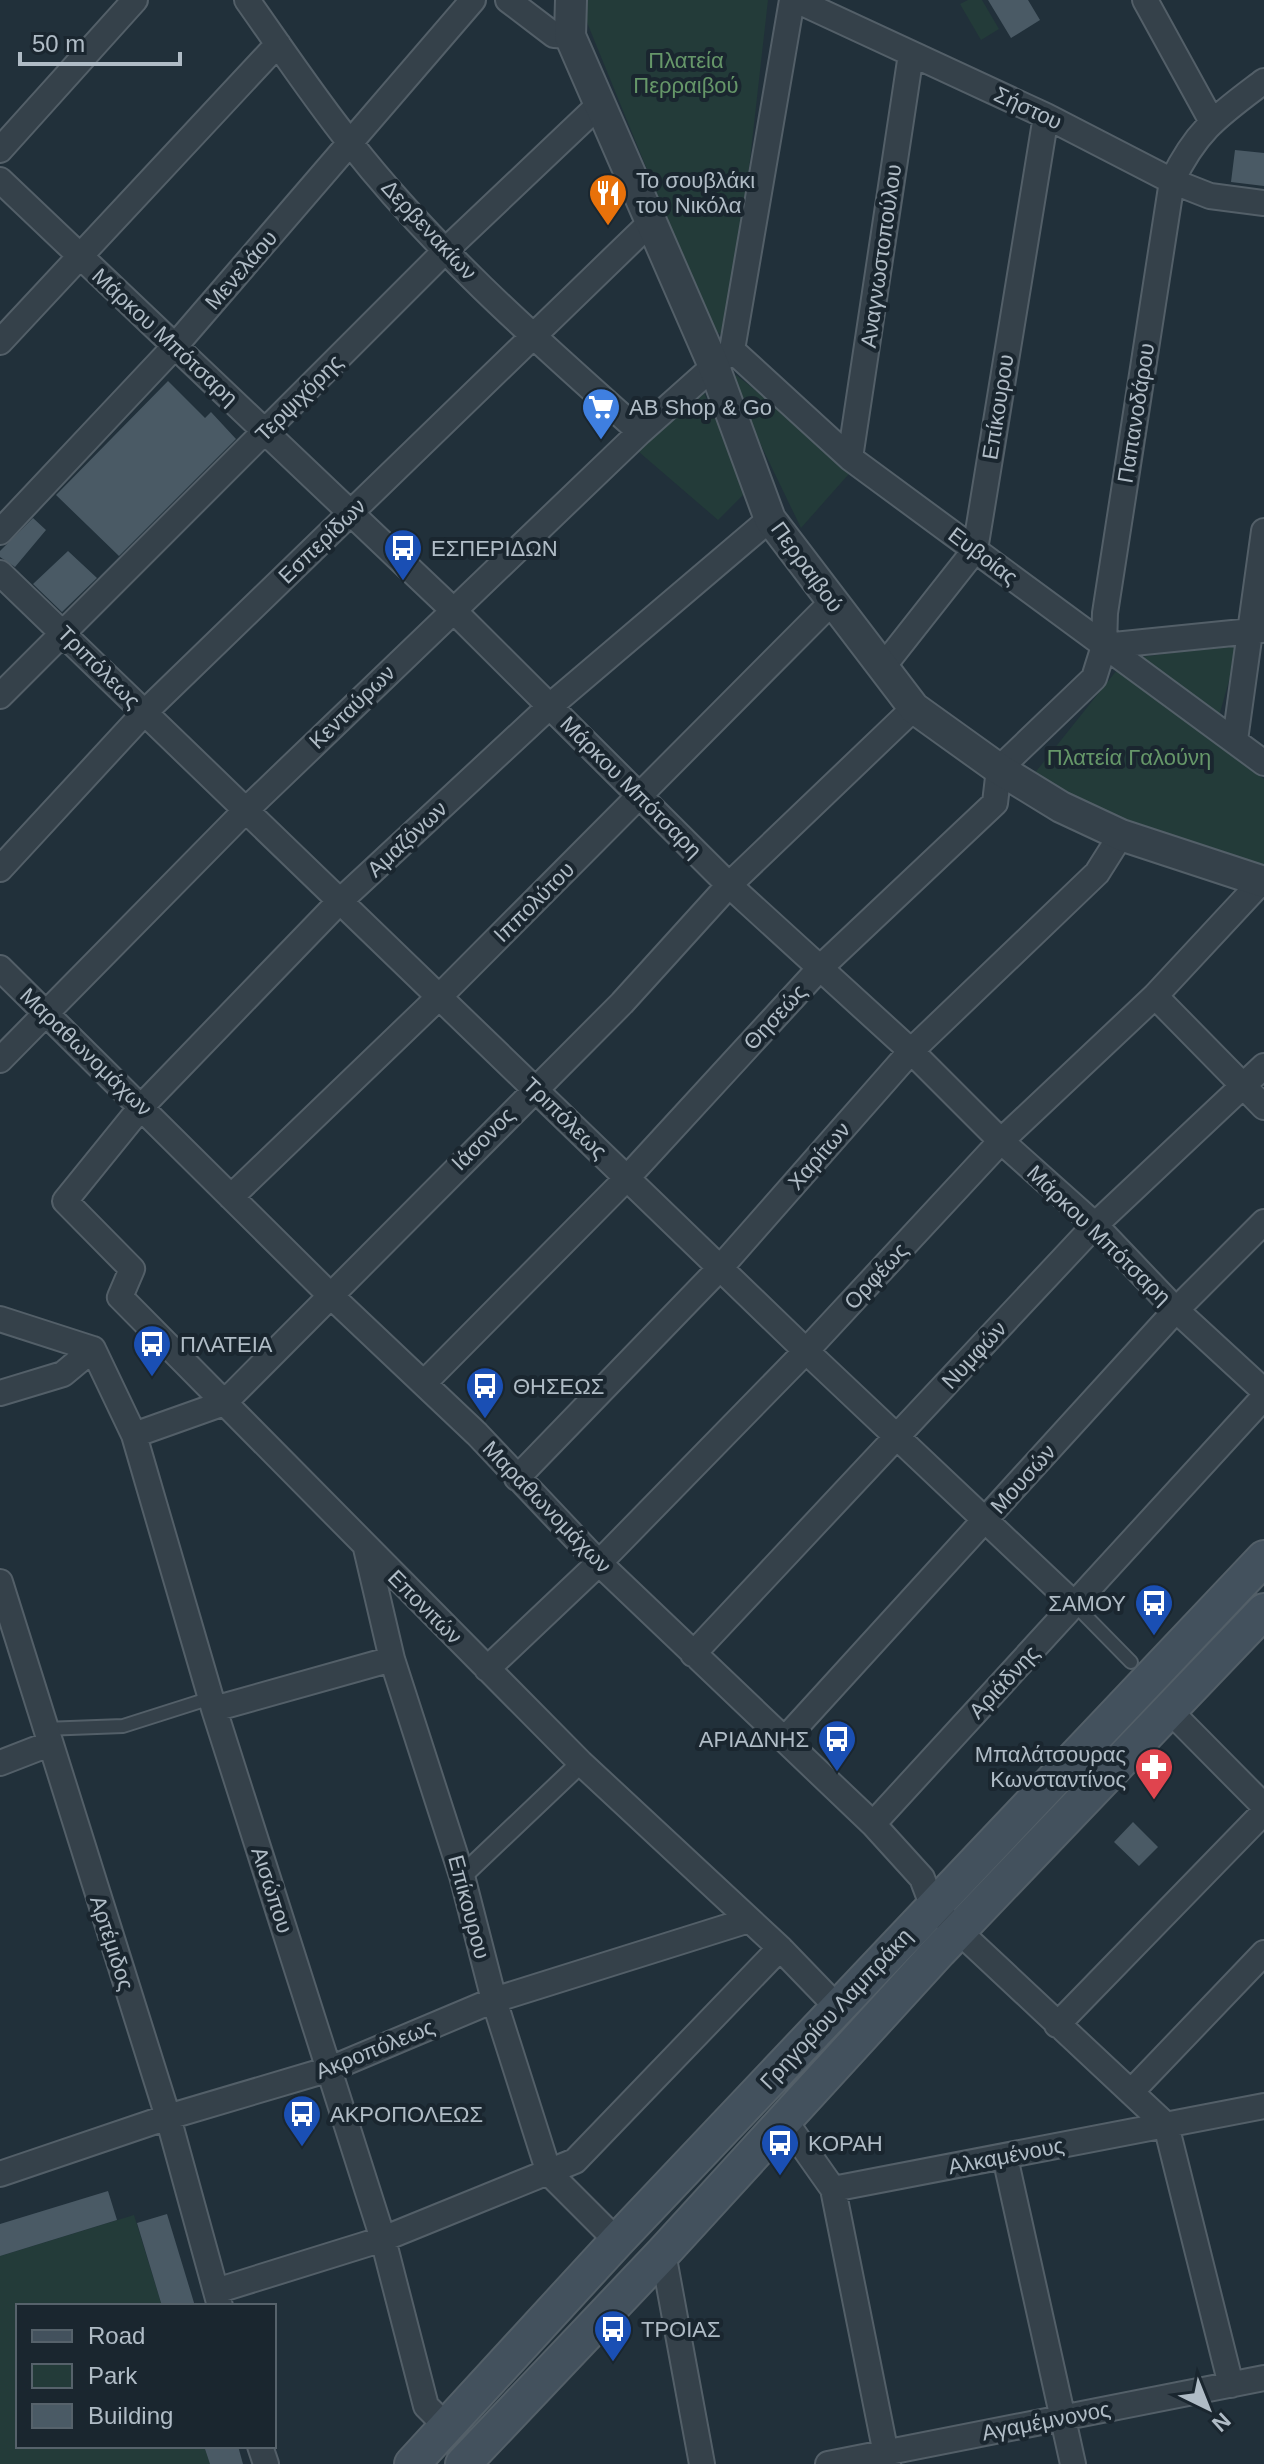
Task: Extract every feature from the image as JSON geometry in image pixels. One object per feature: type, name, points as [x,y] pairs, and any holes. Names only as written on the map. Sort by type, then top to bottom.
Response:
[{"type":"main road","name":"Γρηγορίου Λαμπράκη","points":[[469,2462],[783,2118],[946,1919],[1264,1558]]},
{"type":"main road","name":"Γρηγορίου Λαμπράκη","points":[[412,2464],[837,2007],[946,1919],[1169,1710],[1264,1611]]},
{"type":"street","points":[[0,150],[135,0]]},
{"type":"street","name":"Δερβενακίων","points":[[247,0],[351,145],[445,251],[532,336],[640,432]]},
{"type":"street","name":"Μενελάου","points":[[0,532],[175,346],[473,0]]},
{"type":"street","points":[[508,0],[554,35],[570,36]]},
{"type":"street","name":"Περραιβού","points":[[571,0],[570,36],[652,221],[722,357],[770,519],[882,668],[914,708],[999,769],[1061,807],[1121,835],[1263,882]]},
{"type":"street","points":[[722,357],[794,0]]},
{"type":"street","name":"Σήστου","points":[[794,0],[1046,116],[1172,181],[1210,196],[1264,203]]},
{"type":"street","points":[[1145,0],[1211,120]]},
{"type":"street","points":[[0,342],[278,44]]},
{"type":"street","name":"Αναγνωστοπούλου","points":[[850,458],[911,54]]},
{"type":"street","name":"Παπανοδάρου","points":[[1104,646],[1105,613],[1172,181],[1190,144],[1211,120],[1264,81]]},
{"type":"street","name":"Τερψιχόρης","points":[[0,696],[445,251],[600,104]]},
{"type":"street","name":"Επίκουρου","points":[[882,668],[975,550],[1046,116]]},
{"type":"street","name":"Μάρκου Μπότσαρη","points":[[0,180],[453,610],[729,885],[911,1051],[1001,1141],[1095,1225],[1176,1310],[1264,1394]]},
{"type":"street","name":"Εσπερίδων","points":[[0,869],[145,712],[652,221]]},
{"type":"street","name":"Κενταύρων","points":[[0,1060],[247,809],[722,357]]},
{"type":"street","name":"Ευβοίας","points":[[722,357],[850,458],[1264,763]]},
{"type":"street","name":"Αμαζόνων","points":[[74,1188],[111,1148],[142,1106],[339,902],[550,706],[770,519]]},
{"type":"street","points":[[1235,740],[1256,630],[1264,531]]},
{"type":"street","name":"Τριπόλεως","points":[[0,573],[247,809],[438,998],[1075,1605]]},
{"type":"street","name":"Ιππολύτου","points":[[231,1197],[438,998],[832,602]]},
{"type":"street","points":[[999,769],[1094,678],[1104,646],[1256,630]]},
{"type":"street","name":"Ιάσονος","points":[[134,1435],[224,1403],[329,1294],[622,1003],[729,885],[914,708]]},
{"type":"street","name":"Θησεώς","points":[[424,1383],[627,1178],[820,968],[995,803],[999,769]]},
{"type":"street","name":"Χαρίτων","points":[[517,1478],[721,1267],[911,1051],[1097,873],[1121,835]]},
{"type":"street","name":"Ορφέως","points":[[487,1669],[599,1563],[806,1351],[1001,1141],[1155,996],[1263,882]]},
{"type":"street","name":"Μαραθωνομάχων","points":[[0,968],[329,1294],[424,1383],[599,1563],[873,1824],[922,1878],[946,1919]]},
{"type":"street","points":[[1155,996],[1264,1107]]},
{"type":"street","name":"Νυμφών","points":[[693,1654],[1095,1225],[1264,1066]]},
{"type":"street","name":"Επονιτών","points":[[74,1188],[65,1201],[132,1269],[120,1297],[581,1763],[780,1948],[837,2007]]},
{"type":"street","name":"Μουσών","points":[[785,1739],[1176,1310],[1264,1222]]},
{"type":"street","points":[[0,1319],[93,1349]]},
{"type":"street","points":[[0,1393],[63,1374],[93,1349]]},
{"type":"street","name":"Αισώπου","points":[[93,1349],[134,1435],[212,1703],[383,2239],[426,2406],[448,2428]]},
{"type":"street","name":"Αριάδνης","points":[[873,1824],[1264,1394]]},
{"type":"street","name":"Επίκουρου","points":[[366,1548],[392,1659],[462,1876],[494,2000],[549,2173],[617,2241]]},
{"type":"street","name":"Αρτέμιδος","points":[[0,1582],[168,2117],[218,2298]]},
{"type":"street","points":[[212,1703],[392,1659]]},
{"type":"street","points":[[1057,2025],[1264,1809],[1169,1710]]},
{"type":"street","points":[[0,1763],[46,1736]]},
{"type":"street","points":[[462,1876],[581,1763]]},
{"type":"street","points":[[946,1919],[1166,2125],[1231,2385]]},
{"type":"street","name":"Ακροπόλεως","points":[[0,2174],[168,2117],[330,2069],[494,2000],[749,1920]]},
{"type":"street","points":[[218,2298],[383,2239],[575,2161],[780,1948]]},
{"type":"street","points":[[1131,2092],[1264,1953]]},
{"type":"street","name":"Αλκαμένους","points":[[833,2189],[1262,2105]]},
{"type":"street","points":[[783,2118],[833,2189],[887,2458]]},
{"type":"street","points":[[1005,2157],[1073,2464]]},
{"type":"street","points":[[663,2253],[702,2464]]},
{"type":"street","name":"Αγαμέμνονος","points":[[828,2464],[887,2458],[1062,2418],[1264,2378]]},
{"type":"lane","name":"Τριπόλεως","points":[[1075,1605],[1131,1662]]},
{"type":"lane","points":[[46,1736],[123,1726],[212,1703]]},
{"type":"green space","name":"Πλατεία Περραιβού","points":[[587,0],[768,0],[730,337],[713,331],[586,20]]},
{"type":"green space","points":[[968,0],[982,0],[999,29],[981,40],[960,4]]},
{"type":"green space","points":[[736,375],[855,467],[801,528],[731,383]]},
{"type":"green space","points":[[701,386],[747,491],[718,520],[639,452]]},
{"type":"green space","points":[[1239,645],[1219,716],[1140,657]]},
{"type":"green space","name":"Πλατεία Γαλούνη","points":[[1117,670],[1264,779],[1264,868],[1078,807],[1026,784]]},
{"type":"green space","points":[[134,2215],[161,2304],[16,2304],[16,2448],[205,2448],[210,2464],[0,2464],[0,2256]]},
{"type":"building","points":[[988,0],[1028,0],[1040,20],[1011,38]]},
{"type":"building","points":[[1235,150],[1264,153],[1264,186],[1231,182]]},
{"type":"building","points":[[168,381],[205,418],[211,412],[236,439],[119,556],[56,495]]},
{"type":"building","points":[[33,518],[46,530],[15,567],[0,557],[0,551]]},
{"type":"building","points":[[68,551],[97,578],[62,612],[33,584]]},
{"type":"building","points":[[1133,1822],[1158,1847],[1139,1866],[1114,1842]]},
{"type":"building","points":[[108,2191],[117,2220],[0,2256],[0,2224]]},
{"type":"building","points":[[167,2214],[194,2304],[161,2304],[137,2223]]},
{"type":"building","points":[[205,2448],[239,2448],[243,2464],[210,2464]]},
{"type":"place","name":"Το σουβλάκι του Νικόλα","points":[[608,227]]},
{"type":"place","name":"AB Shop & Go","points":[[601,441]]},
{"type":"place","name":"ΕΣΠΕΡΙΔΩΝ","points":[[403,582]]},
{"type":"place","name":"ΠΛΑΤΕΙΑ","points":[[152,1378]]},
{"type":"place","name":"ΘΗΣΕΩΣ","points":[[485,1420]]},
{"type":"place","name":"ΣΑΜΟΥ","points":[[1154,1637]]},
{"type":"place","name":"ΑΡΙΑΔΝΗΣ","points":[[837,1773]]},
{"type":"place","name":"Μπαλάτσουρας Κωνσταντίνος","points":[[1154,1801]]},
{"type":"place","name":"ΑΚΡΟΠΟΛΕΩΣ","points":[[302,2148]]},
{"type":"place","name":"ΚΟΡΑΗ","points":[[780,2177]]},
{"type":"place","name":"ΤΡΟΙΑΣ","points":[[613,2363]]}]
